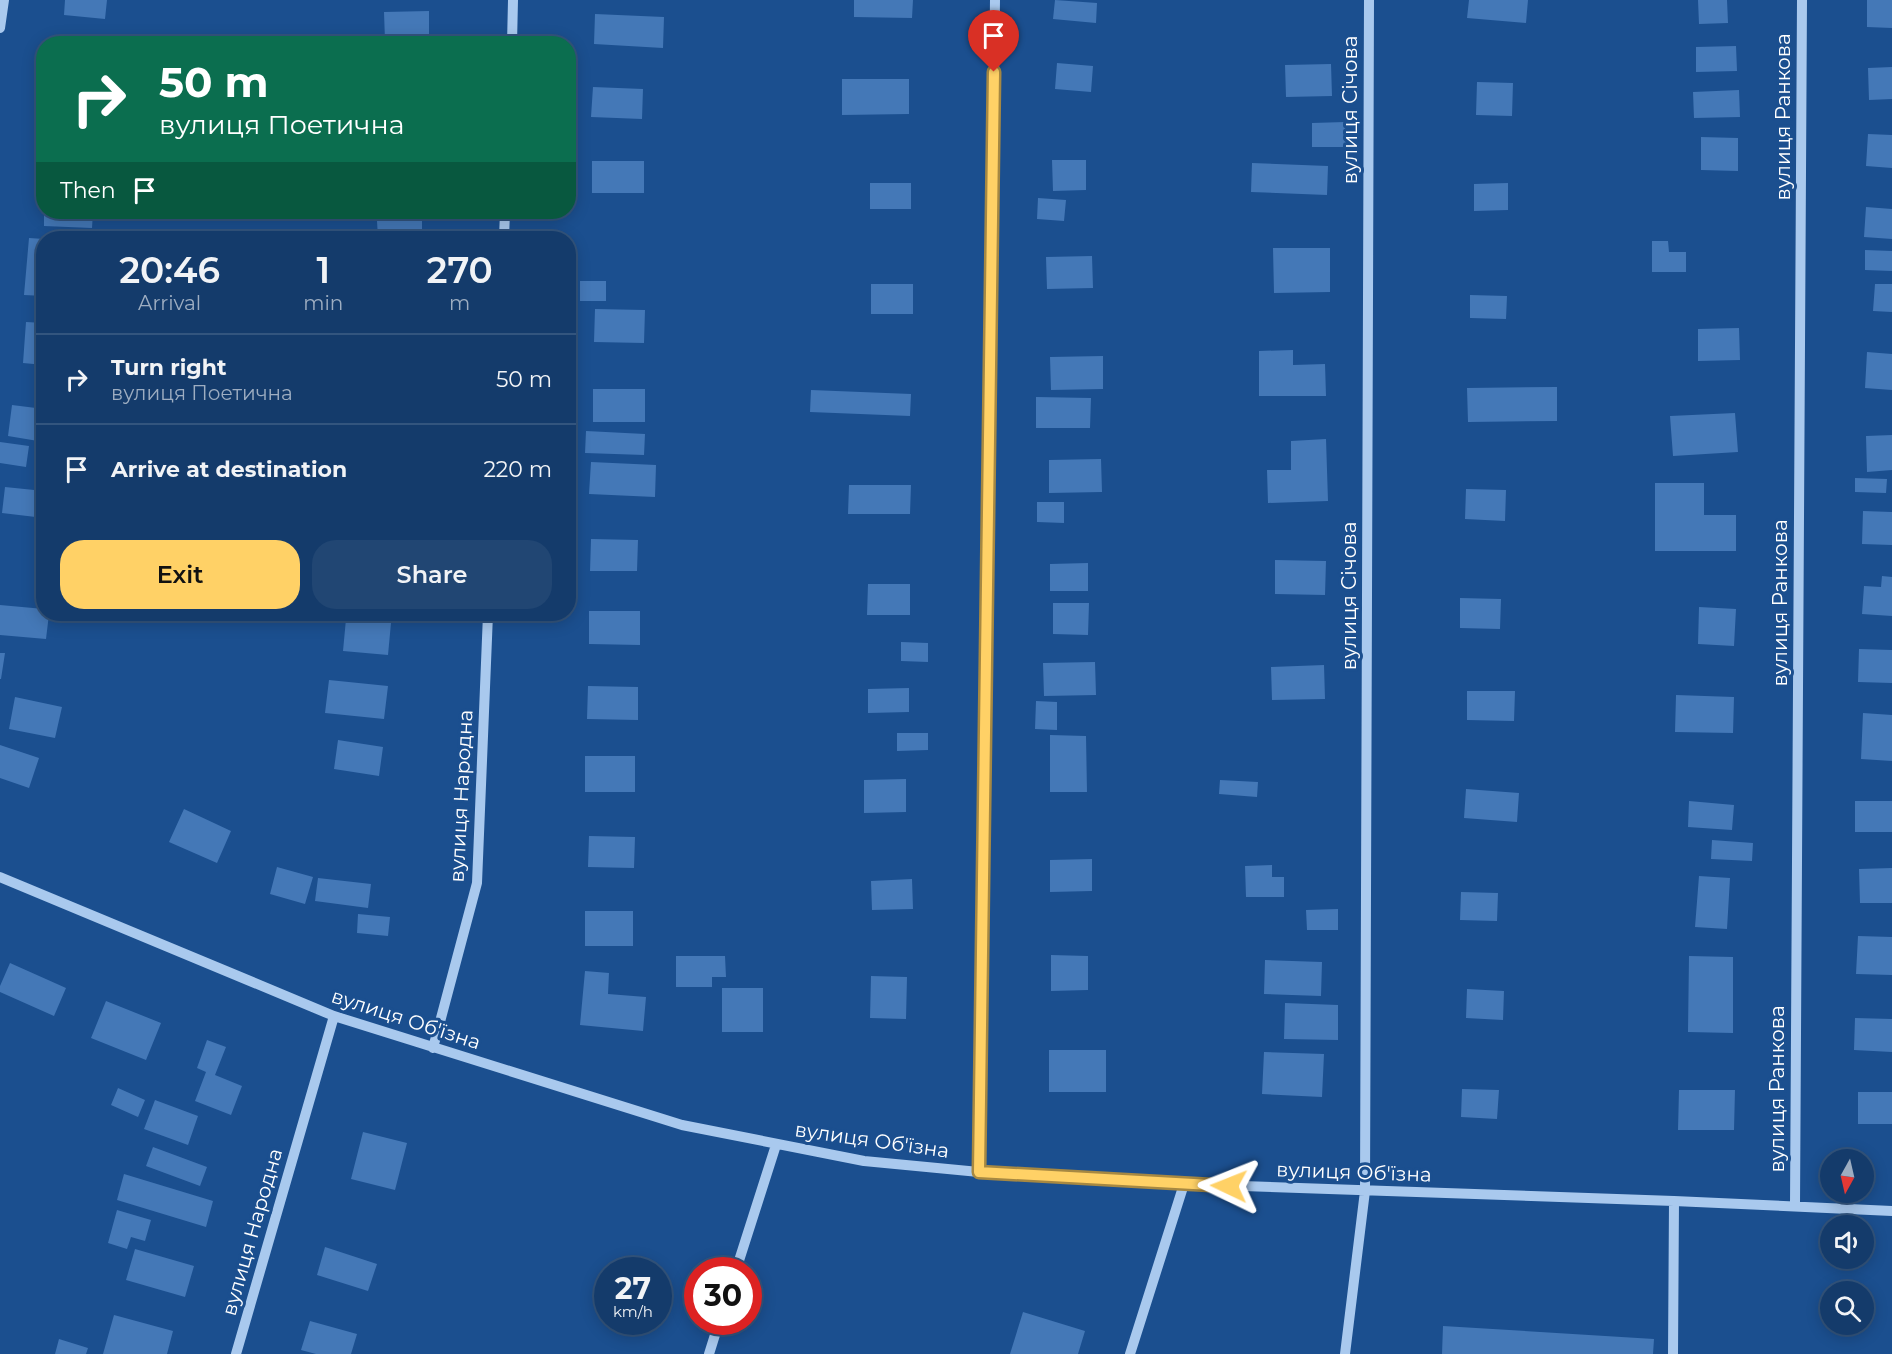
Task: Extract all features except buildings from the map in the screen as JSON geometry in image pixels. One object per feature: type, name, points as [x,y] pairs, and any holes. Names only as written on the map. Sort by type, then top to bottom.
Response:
[{"type":"street","points":[[0,28],[4,0]]},
{"type":"street","points":[[512,36],[513,0]]},
{"type":"street","points":[[979,1172],[995,0]]},
{"type":"street","name":"вулиця Січова","points":[[1345,1354],[1365,1191],[1369,0]]},
{"type":"street","name":"вулиця Ранкова","points":[[1795,1206],[1802,0]]},
{"type":"street","name":"вулиця Народна","points":[[433,1048],[477,883],[488,621]]},
{"type":"street","name":"вулиця Об'їзна","points":[[0,877],[334,1016],[682,1125],[864,1161],[979,1172],[1184,1184],[1892,1210]]},
{"type":"street","name":"вулиця Народна","points":[[236,1354],[334,1016]]},
{"type":"street","points":[[740,1257],[776,1145]]},
{"type":"street","points":[[1130,1354],[1184,1184]]},
{"type":"street","points":[[1673,1354],[1674,1201]]},
{"type":"street","points":[[709,1354],[715,1335]]},
{"type":"route","points":[[994,72],[979,1172],[1229,1186]]}]
